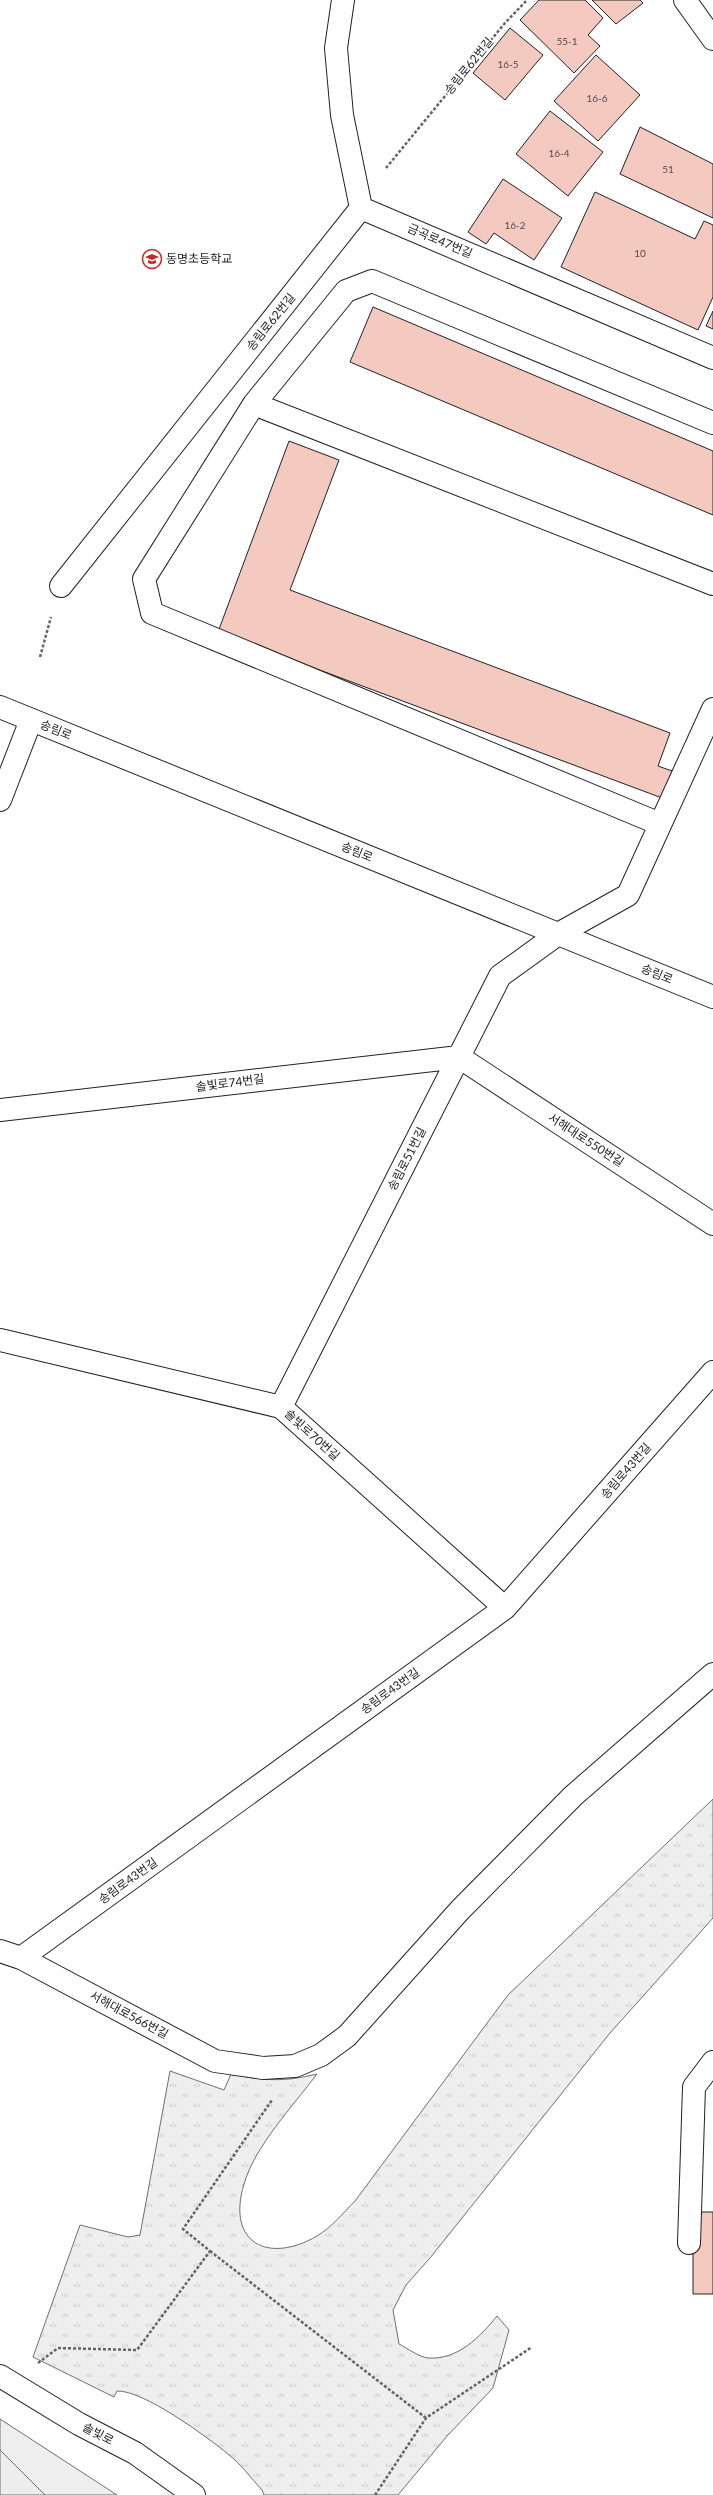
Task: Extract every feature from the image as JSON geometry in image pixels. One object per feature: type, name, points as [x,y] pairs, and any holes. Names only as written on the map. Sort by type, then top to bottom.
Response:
[{"type":"street","points":[[343,0],[336,48],[342,115],[361,208]]},
{"type":"street","points":[[685,0],[713,39]]},
{"type":"street","name":"금곡로47번길","points":[[361,208],[713,358]]},
{"type":"street","name":"송림로62번길","points":[[60,586],[361,208]]},
{"type":"street","points":[[660,824],[152,613],[144,579],[254,404],[346,291],[372,281],[713,423]]},
{"type":"street","points":[[254,404],[713,584]]},
{"type":"street","name":"송림로","points":[[0,707],[713,997]]},
{"type":"street","name":"송림로51번길","points":[[281,1407],[500,976],[558,934],[628,895],[713,709]]},
{"type":"street","points":[[0,800],[30,720]]},
{"type":"street","name":"솔빛로74번길","points":[[0,1110],[459,1057]]},
{"type":"street","name":"서해대로550번길","points":[[459,1057],[713,1224]]},
{"type":"street","name":"솔빛로70번길","points":[[0,1340],[281,1407],[505,1608]]},
{"type":"street","name":"송림로43번길","points":[[21,1958],[505,1608],[713,1372]]},
{"type":"street","name":"서해대로566번길","points":[[0,1951],[21,1958],[215,2061],[263,2068],[295,2066],[322,2055],[347,2036],[460,1910],[574,1796],[713,1674]]},
{"type":"street","points":[[689,2243],[694,2087],[713,2062]]},
{"type":"street","name":"솔빛로","points":[[0,2376],[79,2424],[135,2453],[194,2495]]},
{"type":"path","name":"송림로62번길","points":[[361,208],[390,162],[505,23],[527,0]]},
{"type":"path","points":[[40,656],[60,586]]},
{"type":"path","points":[[295,2066],[183,2229],[426,2418]]},
{"type":"path","points":[[38,2363],[58,2348],[137,2350],[210,2251]]},
{"type":"path","points":[[375,2495],[426,2418],[532,2347]]},
{"type":"green space","points":[[713,1799],[713,1918],[610,2033],[430,2258],[406,2285],[393,2310],[399,2344],[428,2358],[439,2358],[459,2351],[476,2339],[497,2316],[509,2330],[493,2388],[447,2436],[398,2495],[264,2495],[262,2490],[233,2458],[205,2436],[174,2415],[142,2398],[128,2393],[117,2391],[114,2397],[33,2357],[80,2225],[128,2237],[140,2235],[170,2071],[224,2090],[231,2074],[274,2080],[305,2077],[317,2074],[276,2127],[257,2155],[244,2184],[240,2205],[241,2221],[247,2234],[256,2243],[268,2248],[283,2248],[299,2244],[317,2236],[332,2224],[355,2201],[508,1995]]},
{"type":"green space","points":[[0,2419],[117,2495],[0,2495]]},
{"type":"shaded area","points":[[0,2450],[45,2495],[0,2495]]},
{"type":"building","points":[[539,0],[585,0],[603,18],[588,35],[600,46],[574,73],[520,20]]},
{"type":"building","points":[[592,0],[640,0],[643,3],[616,24]]},
{"type":"building","points":[[510,28],[543,55],[505,100],[473,73]]},
{"type":"building","points":[[596,55],[640,95],[598,141],[554,101]]},
{"type":"building","points":[[550,111],[603,152],[568,196],[516,154]]},
{"type":"building","points":[[640,127],[713,164],[713,218],[620,174]]},
{"type":"building","points":[[503,179],[562,218],[534,260],[494,233],[486,244],[468,232]]},
{"type":"building","points":[[595,192],[695,239],[704,221],[713,225],[713,297],[698,330],[561,267]]},
{"type":"building","points":[[373,307],[713,451],[713,515],[350,362]]},
{"type":"building","points":[[713,311],[713,329],[706,326]]},
{"type":"building","points":[[289,441],[339,460],[290,590],[670,733],[658,766],[672,771],[662,798],[218,632]]},
{"type":"building","points":[[693,2212],[713,2212],[713,2294],[693,2294]]},
{"type":"place","name":"동명초등학교","points":[[152,259]]}]
